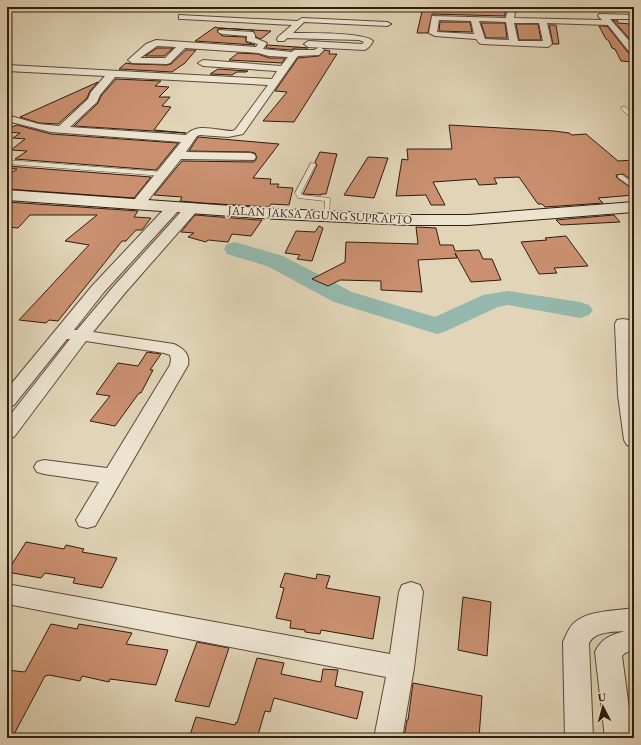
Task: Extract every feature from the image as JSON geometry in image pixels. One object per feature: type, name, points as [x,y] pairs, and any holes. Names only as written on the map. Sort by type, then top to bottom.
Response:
[{"type":"main road","name":"JALAN JAKSA AGUNG SUPRAPTO","points":[[7,194],[136,205],[327,217],[468,220],[634,207]]},
{"type":"street","points":[[512,7],[510,20],[514,43]]},
{"type":"street","points":[[614,8],[620,17]]},
{"type":"street","points":[[601,15],[610,23],[634,52]]},
{"type":"street","points":[[593,22],[601,15],[634,17]]},
{"type":"street","points":[[182,17],[376,30]]},
{"type":"street","points":[[468,17],[476,28],[479,37]]},
{"type":"street","points":[[435,18],[468,17],[510,20],[610,23]]},
{"type":"street","points":[[435,18],[433,33],[436,34],[479,37],[482,40],[514,43],[548,44],[542,21]]},
{"type":"street","points":[[435,18],[476,28]]},
{"type":"street","points":[[184,44],[166,61],[132,60],[153,43],[184,44],[260,47],[280,40],[301,20],[387,24]]},
{"type":"street","points":[[210,31],[250,34],[250,39],[269,53],[294,55]]},
{"type":"street","points":[[274,42],[360,48],[364,47],[370,41],[360,38],[285,35]]},
{"type":"street","points":[[7,118],[34,127],[61,130],[192,135],[237,133],[297,52],[316,53],[320,50]]},
{"type":"street","points":[[203,63],[284,69]]},
{"type":"street","points":[[7,68],[275,82]]},
{"type":"street","points":[[61,130],[93,100],[95,94],[112,74]]},
{"type":"street","points":[[136,205],[163,174],[192,135]]},
{"type":"street","points":[[176,155],[250,158]]},
{"type":"street","points":[[7,401],[98,289],[174,207]]},
{"type":"street","points":[[7,432],[81,336],[192,208]]},
{"type":"street","points":[[140,244],[158,246]]},
{"type":"street","points":[[623,324],[631,395],[634,440]]},
{"type":"street","points":[[62,333],[168,348],[177,352],[180,359],[179,365],[87,520]]},
{"type":"street","points":[[44,467],[112,476]]},
{"type":"street","points":[[388,738],[401,668],[411,592]]},
{"type":"street","points":[[7,594],[401,668]]},
{"type":"street","points":[[578,738],[576,642],[582,631],[592,625],[634,619]]},
{"type":"street","points":[[619,738],[608,652],[616,644],[634,639]]},
{"type":"lane","points":[[624,108],[628,113],[634,115]]},
{"type":"lane","points":[[7,162],[163,174]]},
{"type":"lane","points":[[312,164],[298,193],[300,197],[304,198],[328,199],[327,217]]},
{"type":"lane","points":[[620,176],[634,187]]},
{"type":"building","points":[[423,7],[505,7],[505,16],[432,14],[428,33],[417,33]]},
{"type":"building","points":[[613,20],[617,20],[618,23],[630,24],[631,27],[634,27],[634,44]]},
{"type":"building","points":[[440,22],[470,22],[472,32],[439,31]]},
{"type":"building","points":[[481,23],[505,23],[507,38],[486,38]]},
{"type":"building","points":[[516,24],[538,24],[541,40],[519,40]]},
{"type":"building","points":[[549,25],[556,25],[559,44],[553,44]]},
{"type":"building","points":[[599,26],[607,26],[630,55],[634,56],[634,62],[621,61],[615,49],[612,48]]},
{"type":"building","points":[[215,27],[219,28],[217,31],[222,36],[246,37],[246,42],[255,45],[195,41]]},
{"type":"building","points":[[253,30],[271,31],[261,39],[256,37]]},
{"type":"building","points":[[267,45],[308,48],[295,48],[291,50],[266,48]]},
{"type":"building","points":[[157,48],[173,48],[164,56],[145,56]]},
{"type":"building","points":[[186,50],[196,50],[185,63],[172,72],[119,69],[126,63],[171,64]]},
{"type":"building","points":[[325,50],[330,51],[329,54],[337,54],[294,122],[263,121],[287,92],[275,91],[298,58],[319,56]]},
{"type":"building","points":[[238,53],[258,54],[269,58],[285,58],[282,63],[229,60]]},
{"type":"building","points":[[218,69],[248,71],[237,72],[232,75],[210,74]]},
{"type":"building","points":[[116,79],[161,81],[155,86],[169,87],[159,97],[170,97],[162,106],[171,107],[154,130],[186,133],[74,126],[98,103],[101,96]]},
{"type":"building","points":[[98,82],[90,91],[87,98],[58,124],[39,123],[20,117]]},
{"type":"building","points":[[17,125],[51,134],[178,143],[156,170],[15,159],[27,151],[11,150],[25,139],[13,138],[20,133],[7,132],[7,129]]},
{"type":"building","points":[[449,125],[554,131],[569,133],[572,135],[586,134],[618,161],[634,160],[634,182],[623,174],[616,175],[617,178],[634,190],[634,195],[598,198],[603,203],[545,207],[542,204],[538,204],[519,177],[494,178],[497,184],[479,185],[476,179],[433,182],[445,205],[431,205],[426,195],[396,196],[402,159],[408,160],[407,149],[452,149]]},
{"type":"building","points":[[198,137],[279,144],[253,178],[271,179],[270,184],[279,184],[277,187],[293,188],[289,205],[271,204],[269,207],[203,203],[180,201],[182,197],[154,195],[182,161],[254,162],[257,158],[255,153],[250,152],[189,151]]},
{"type":"building","points":[[320,152],[337,154],[326,194],[303,194],[317,165],[315,162]]},
{"type":"building","points":[[368,157],[388,158],[374,198],[344,195]]},
{"type":"building","points":[[7,166],[151,177],[134,198],[7,189],[7,176],[17,169],[7,168]]},
{"type":"building","points":[[7,202],[138,211],[134,217],[151,218],[142,230],[136,230],[126,241],[122,241],[58,321],[49,320],[46,323],[19,320],[89,245],[65,241],[97,215],[30,215],[18,228],[7,227]]},
{"type":"building","points":[[195,215],[262,220],[251,236],[232,234],[228,242],[208,240],[206,242],[188,237],[194,233],[181,232]]},
{"type":"building","points":[[614,215],[620,222],[561,225],[556,220]]},
{"type":"building","points":[[319,226],[323,228],[312,261],[297,259],[300,255],[285,253],[296,231],[315,232]]},
{"type":"building","points":[[416,227],[436,228],[440,245],[453,245],[455,251],[479,250],[483,259],[492,259],[501,280],[471,282],[455,253],[457,258],[418,260],[422,292],[381,290],[381,281],[340,280],[328,286],[312,279],[345,262],[346,242],[418,244]]},
{"type":"building","points":[[566,236],[588,266],[554,268],[557,273],[539,274],[521,242],[547,240],[545,238]]},
{"type":"building","points":[[147,352],[161,354],[150,370],[153,370],[141,393],[139,393],[115,426],[90,421],[110,396],[96,394],[118,363],[138,366]]},
{"type":"building","points":[[26,542],[64,549],[66,545],[84,549],[82,552],[117,558],[102,588],[73,583],[75,578],[45,573],[41,578],[7,572]]},
{"type":"building","points":[[285,573],[316,579],[317,574],[330,576],[326,588],[380,597],[373,639],[321,630],[320,634],[305,632],[305,630],[290,628],[291,621],[276,618],[284,588],[280,587]]},
{"type":"building","points":[[463,597],[491,602],[487,656],[458,650]]},
{"type":"building","points":[[51,624],[77,629],[79,624],[132,633],[126,644],[168,650],[156,685],[110,679],[109,682],[82,676],[80,681],[49,675],[45,676],[12,738],[7,738],[7,670],[25,672]]},
{"type":"building","points":[[197,642],[229,648],[209,707],[175,701]]},
{"type":"building","points":[[257,658],[284,663],[281,674],[321,682],[323,669],[338,670],[335,686],[363,692],[357,719],[274,698],[270,712],[265,711],[257,738],[189,738],[196,717],[235,725],[236,722],[237,723]]},
{"type":"building","points":[[413,683],[482,696],[479,738],[404,738]]},
{"type":"waterway","points":[[235,249],[275,261],[343,297],[437,326],[492,300],[508,298],[580,310]]}]
